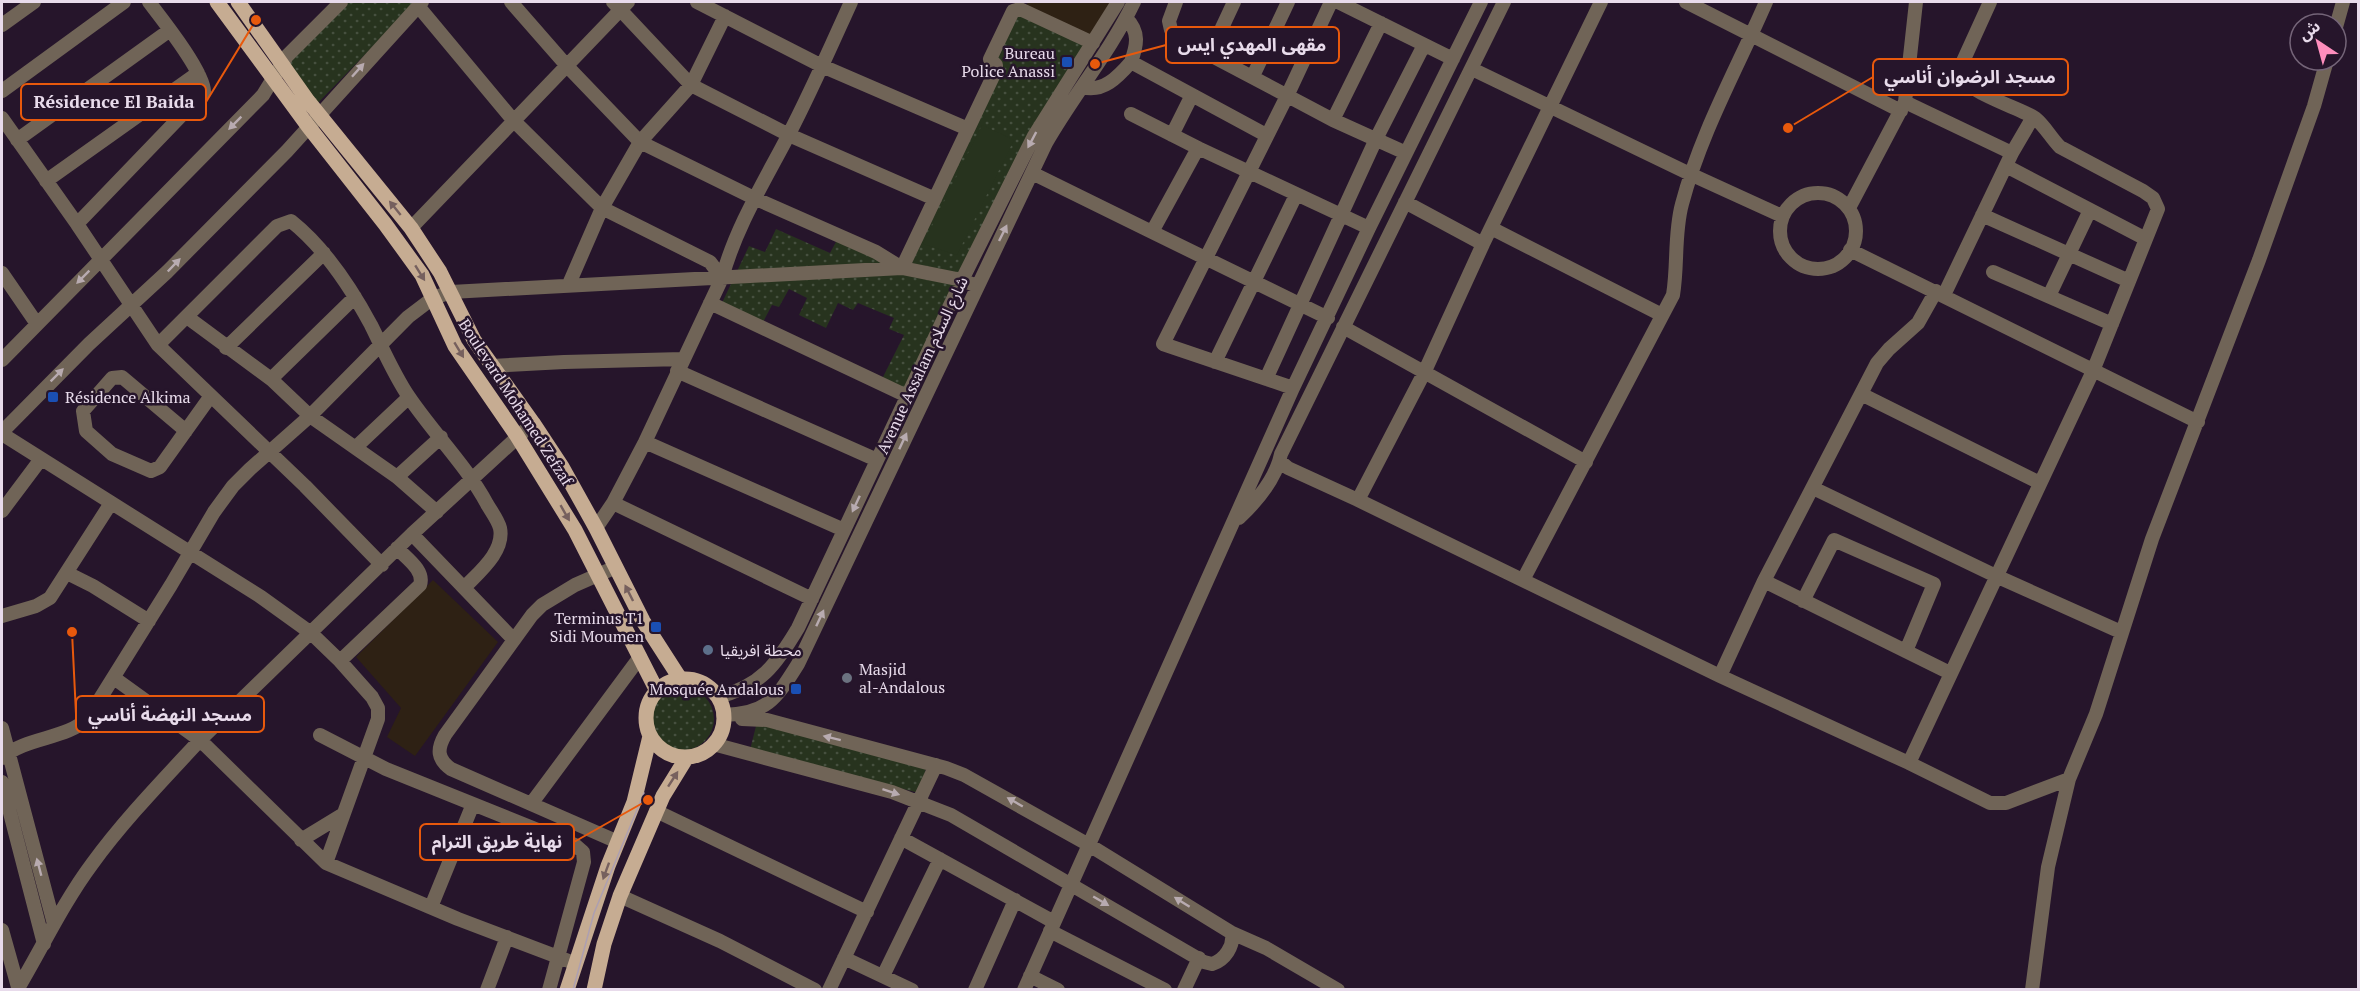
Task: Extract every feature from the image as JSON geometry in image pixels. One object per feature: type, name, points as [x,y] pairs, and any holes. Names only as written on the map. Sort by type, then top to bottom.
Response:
[{"type":"main road","name":"Boulevard Mohamed Zefzaf","points":[[217,2],[308,126],[392,232],[422,275],[455,346],[517,436],[560,504],[599,575],[657,691]]},
{"type":"main road","name":"Boulevard Mohamed Zefzaf","points":[[238,2],[318,113],[411,228],[451,292],[465,324],[533,423],[596,528],[643,621],[681,680]]},
{"type":"main road","points":[[681,680],[702,683],[718,697],[723,717],[721,730],[713,744],[697,756],[687,757],[665,752],[650,736],[646,725],[646,712],[657,691],[668,683],[681,680]]},
{"type":"main road","points":[[567,990],[574,963],[634,802],[650,736]]},
{"type":"main road","points":[[594,989],[604,944],[620,896],[663,796],[687,757]]},
{"type":"street","points":[[2,25],[34,2]]},
{"type":"street","points":[[2,91],[124,2]]},
{"type":"street","points":[[77,224],[203,94],[204,87],[198,73],[149,2]]},
{"type":"street","points":[[2,360],[262,95],[293,49],[341,2]]},
{"type":"street","points":[[511,2],[567,66],[640,142],[754,198],[876,252],[902,268]]},
{"type":"street","points":[[697,2],[822,66],[968,129]]},
{"type":"street","points":[[596,528],[614,504],[645,441],[722,278],[730,250],[754,198],[789,135],[851,2]]},
{"type":"street","name":"Avenue Assalam شارع السلام","points":[[718,697],[746,688],[771,669],[793,637],[962,280],[1034,136],[1118,2]]},
{"type":"street","name":"Avenue Assalam شارع السلام","points":[[723,717],[750,713],[766,705],[783,688],[798,664],[1032,173],[1065,111],[1107,52],[1134,2]]},
{"type":"street","points":[[1176,2],[1169,21],[1171,30],[1213,53],[1216,58],[1288,94],[1333,120],[1406,153]]},
{"type":"street","points":[[1213,53],[1213,47],[1234,2]]},
{"type":"street","points":[[1253,76],[1288,2]]},
{"type":"street","points":[[1293,388],[1163,344],[1288,94],[1331,2]]},
{"type":"street","points":[[1338,2],[1453,59]]},
{"type":"street","points":[[1024,990],[1293,388],[1369,228],[1482,2]]},
{"type":"street","points":[[1234,522],[1257,501],[1281,462],[1281,454],[1504,2]]},
{"type":"street","points":[[1358,500],[1424,373],[1482,244],[1601,2]]},
{"type":"street","points":[[1686,2],[2009,159],[2090,210],[2146,239]]},
{"type":"street","points":[[1523,580],[1673,295],[1677,272],[1676,243],[1681,207],[1690,174],[1713,114],[1766,2]]},
{"type":"street","points":[[1849,208],[1903,107],[1916,2]]},
{"type":"street","points":[[1909,763],[2093,371],[2158,209],[2152,198],[2060,147],[2041,123],[2033,117],[1977,92],[1962,81],[1958,74],[1990,2]]},
{"type":"street","points":[[326,863],[378,719],[378,708],[372,697],[311,633],[261,597],[2,433],[89,344],[232,206],[420,4],[513,120],[602,208],[710,262],[722,278]]},
{"type":"street","points":[[411,228],[567,66],[621,4],[691,85],[789,135],[935,199]]},
{"type":"street","points":[[902,268],[996,70],[996,65],[990,58],[1013,10],[1026,6],[1093,43]]},
{"type":"street","points":[[569,284],[602,208],[640,142],[691,85],[725,16]]},
{"type":"street","points":[[1082,87],[1091,90],[1101,88],[1111,82],[1131,62],[1137,41],[1136,30],[1126,18]]},
{"type":"street","points":[[1333,120],[1381,24]]},
{"type":"street","points":[[17,140],[170,30]]},
{"type":"street","points":[[1266,379],[1376,139],[1424,45]]},
{"type":"street","points":[[1131,62],[1266,135]]},
{"type":"street","points":[[1472,69],[1782,216]]},
{"type":"street","points":[[2032,990],[2048,867],[2069,779],[2096,714],[2152,539],[2293,165],[2324,72]]},
{"type":"street","points":[[46,181],[198,73]]},
{"type":"street","points":[[1172,135],[1192,95]]},
{"type":"street","points":[[1053,103],[1065,111]]},
{"type":"street","points":[[1131,114],[1369,228]]},
{"type":"street","points":[[1720,676],[1764,581],[1878,363],[1889,349],[1918,323],[1940,293],[2033,117]]},
{"type":"street","points":[[2,118],[158,345],[382,565]]},
{"type":"street","points":[[1152,232],[1198,148]]},
{"type":"street","points":[[1032,173],[1328,318]]},
{"type":"street","points":[[1819,193],[1841,200],[1849,208],[1856,229],[1855,240],[1843,259],[1834,265],[1811,268],[1801,265],[1784,249],[1780,239],[1782,216],[1788,206],[1797,199],[1808,194],[1819,193]]},
{"type":"street","points":[[1215,362],[1296,195]]},
{"type":"street","points":[[1405,202],[1482,244]]},
{"type":"street","points":[[2049,296],[2090,210]]},
{"type":"street","points":[[1982,215],[2129,281]]},
{"type":"street","points":[[158,345],[273,230],[291,221],[302,229],[324,253],[355,297],[409,397],[474,479],[498,524],[501,538],[492,558],[464,588]]},
{"type":"street","points":[[1491,228],[1662,315]]},
{"type":"street","points":[[1850,250],[2198,422]]},
{"type":"street","points":[[226,348],[324,253]]},
{"type":"street","points":[[5,755],[21,744],[82,724],[114,678],[214,512],[233,486],[310,416],[380,344],[433,298],[451,292],[569,284],[902,268],[962,280],[977,286]]},
{"type":"street","points":[[1993,272],[2112,324]]},
{"type":"street","points":[[2,273],[37,324]]},
{"type":"street","points":[[271,379],[355,297]]},
{"type":"street","points":[[710,303],[907,396]]},
{"type":"street","points":[[187,317],[271,379],[310,416],[397,477],[437,512]]},
{"type":"street","points":[[1343,327],[1586,462]]},
{"type":"street","points":[[492,366],[575,361],[680,365],[877,460]]},
{"type":"street","points":[[186,431],[122,377],[112,378],[83,411],[86,431],[112,454],[151,471],[160,467],[186,431],[210,397]]},
{"type":"street","points":[[1861,394],[2040,483]]},
{"type":"street","points":[[356,447],[409,397]]},
{"type":"street","points":[[18,988],[54,924],[97,856],[137,808],[200,740],[397,548],[533,423]]},
{"type":"street","points":[[397,477],[441,437]]},
{"type":"street","points":[[645,441],[844,530]]},
{"type":"street","points":[[2,511],[41,459]]},
{"type":"street","points":[[1281,462],[1288,468],[1720,676],[1990,803],[2006,803],[2069,779]]},
{"type":"street","points":[[1813,488],[1996,576],[2121,632]]},
{"type":"street","points":[[2,616],[45,602],[50,598],[111,503]]},
{"type":"street","points":[[614,504],[812,599]]},
{"type":"street","points":[[412,534],[514,640]]},
{"type":"street","points":[[1803,601],[1834,540],[1934,584],[1906,651]]},
{"type":"street","points":[[340,661],[420,585],[422,578],[419,571],[397,548]]},
{"type":"street","points":[[616,567],[564,591],[542,605],[445,735],[439,756],[451,769],[618,842]]},
{"type":"street","points":[[67,573],[93,586],[149,621]]},
{"type":"street","points":[[1764,581],[1950,673]]},
{"type":"street","points":[[531,804],[640,657]]},
{"type":"street","points":[[114,678],[200,740],[326,863],[574,963]]},
{"type":"street","points":[[766,705],[764,713],[767,720]]},
{"type":"street","points":[[723,717],[767,720],[936,765],[964,775],[1089,845],[1232,933],[1266,948],[1338,990]]},
{"type":"street","points":[[2,728],[5,755],[54,924]]},
{"type":"street","points":[[320,735],[364,758],[575,845],[583,852],[584,862],[549,990]]},
{"type":"street","points":[[713,744],[854,781],[918,801],[951,815],[1212,964],[1219,961],[1231,945],[1232,933]]},
{"type":"street","points":[[829,990],[936,765]]},
{"type":"street","points":[[2,782],[44,944]]},
{"type":"street","points":[[431,907],[473,804]]},
{"type":"street","points":[[656,811],[867,912]]},
{"type":"street","points":[[301,840],[342,815]]},
{"type":"street","points":[[901,838],[1015,900],[1052,926],[1165,990]]},
{"type":"street","points":[[883,976],[939,859]]},
{"type":"street","points":[[620,896],[720,941],[815,990]]},
{"type":"street","points":[[975,990],[1015,900]]},
{"type":"street","points":[[2,930],[18,988]]},
{"type":"street","points":[[487,990],[507,937]]},
{"type":"street","points":[[844,958],[912,990]]},
{"type":"street","points":[[1184,990],[1199,958]]},
{"type":"street","points":[[1030,976],[1058,990]]},
{"type":"shaded area","points":[[1028,2],[1118,2],[1093,43],[1024,11]]},
{"type":"shaded area","points":[[433,580],[498,642],[415,756],[387,737],[401,708],[356,657]]},
{"type":"green space","points":[[337,2],[416,2],[315,106],[281,59]]},
{"type":"green space","points":[[1016,7],[1093,43],[1053,103],[907,396],[883,377],[904,335],[889,329],[894,318],[858,303],[853,310],[838,303],[826,328],[799,315],[807,298],[789,289],[779,307],[772,305],[762,324],[721,305],[749,246],[765,252],[776,229],[830,253],[837,240],[902,268],[997,65],[991,61]]},
{"type":"green space","points":[[982,125],[1014,140],[957,255],[923,244]]},
{"type":"green space","points":[[677,688],[689,688],[705,697],[712,707],[714,719],[712,731],[705,741],[689,750],[677,750],[666,745],[657,736],[652,725],[652,713],[657,702],[666,693]]},
{"type":"green space","points":[[757,722],[927,765],[919,793],[750,750]]},
{"type":"tram line","points":[[573,990],[594,913],[644,793]]},
{"type":"place","name":"Résidence El Baida","points":[[256,20]]},
{"type":"place","name":"Bureau Police Anassi","points":[[1067,62]]},
{"type":"place","name":"مقهى المهدي ايس","points":[[1095,64]]},
{"type":"place","name":"مسجد الرضوان أناسي","points":[[1788,128]]},
{"type":"place","name":"Résidence Alkima","points":[[53,397]]},
{"type":"place","name":"Terminus T1 Sidi Moumen","points":[[656,627]]},
{"type":"place","name":"مسجد النهضة أناسي","points":[[72,632]]},
{"type":"place","name":"محطة افريقيا","points":[[708,650]]},
{"type":"place","name":"Masjid al-Andalous","points":[[847,678]]},
{"type":"place","name":"Mosquée Andalous","points":[[796,689]]},
{"type":"place","name":"نهاية طريق الترام","points":[[648,800]]}]
